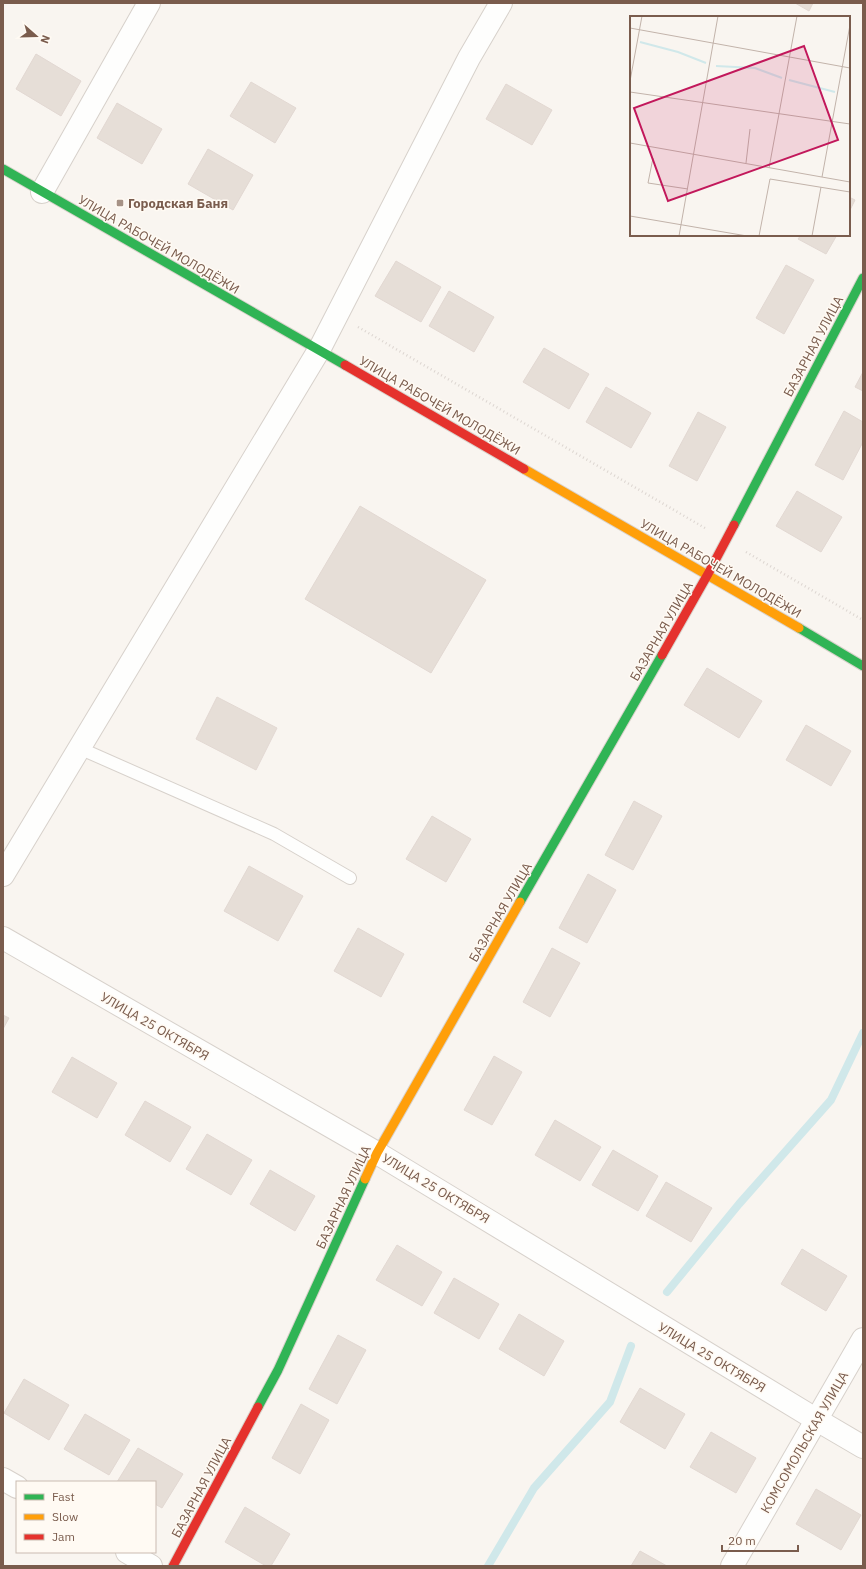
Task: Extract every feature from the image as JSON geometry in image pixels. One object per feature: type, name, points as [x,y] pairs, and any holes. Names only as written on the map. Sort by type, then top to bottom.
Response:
[{"type":"street","points":[[42,192],[149,3]]},
{"type":"street","points":[[3,875],[319,350],[469,58],[501,3]]},
{"type":"street","name":"УЛИЦА РАБОЧЕЙ МОЛОДЁЖИ","points":[[3,170],[708,574],[863,666]]},
{"type":"street","name":"БАЗАРНАЯ УЛИЦА","points":[[173,1566],[278,1370],[377,1153],[708,574],[863,278]]},
{"type":"street","name":"УЛИЦА 25 ОКТЯБРЯ","points":[[3,938],[377,1153],[863,1447]]},
{"type":"street","name":"КОМСОМОЛЬСКАЯ УЛИЦА","points":[[732,1566],[863,1339]]},
{"type":"street","points":[[3,1479],[16,1486]]},
{"type":"street","points":[[129,1553],[151,1566]]},
{"type":"lane","points":[[80,748],[274,834],[350,878]]},
{"type":"path","points":[[337,315],[863,620]]},
{"type":"building","points":[[795,3],[813,3],[809,11]]},
{"type":"building","points":[[36,54],[81,81],[61,116],[16,89]]},
{"type":"building","points":[[251,82],[296,108],[275,143],[230,116]]},
{"type":"building","points":[[506,84],[552,110],[532,145],[486,119]]},
{"type":"building","points":[[117,103],[162,129],[142,164],[97,138]]},
{"type":"building","points":[[208,149],[253,175],[233,210],[188,184]]},
{"type":"building","points":[[850,198],[855,200],[850,210]]},
{"type":"building","points":[[800,236],[836,236],[826,254],[798,239]]},
{"type":"building","points":[[396,261],[441,287],[421,322],[375,296]]},
{"type":"building","points":[[786,265],[814,280],[784,334],[756,318]]},
{"type":"building","points":[[449,291],[494,317],[474,352],[429,326]]},
{"type":"building","points":[[544,348],[589,374],[569,409],[523,382]]},
{"type":"building","points":[[863,372],[863,391],[855,387]]},
{"type":"building","points":[[606,387],[651,413],[631,448],[586,422]]},
{"type":"building","points":[[844,411],[863,422],[863,442],[843,480],[815,465]]},
{"type":"building","points":[[698,412],[726,427],[697,481],[669,466]]},
{"type":"building","points":[[797,491],[842,517],[821,552],[776,526]]},
{"type":"building","points":[[360,506],[486,580],[431,673],[305,599]]},
{"type":"building","points":[[707,668],[762,701],[739,738],[684,705]]},
{"type":"building","points":[[217,697],[277,728],[256,770],[196,739]]},
{"type":"building","points":[[806,725],[851,751],[831,786],[786,760]]},
{"type":"building","points":[[634,801],[662,816],[633,870],[605,855]]},
{"type":"building","points":[[432,816],[471,839],[446,882],[406,859]]},
{"type":"building","points":[[249,866],[303,896],[278,941],[224,911]]},
{"type":"building","points":[[588,874],[616,890],[587,943],[559,928]]},
{"type":"building","points":[[358,928],[404,954],[381,997],[334,971]]},
{"type":"building","points":[[552,948],[580,963],[550,1017],[523,1002]]},
{"type":"building","points":[[3,1015],[9,1018],[3,1029]]},
{"type":"building","points":[[494,1056],[522,1072],[492,1125],[464,1110]]},
{"type":"building","points":[[72,1057],[117,1083],[97,1118],[52,1092]]},
{"type":"building","points":[[145,1101],[191,1127],[170,1162],[125,1135]]},
{"type":"building","points":[[555,1120],[601,1147],[580,1181],[535,1155]]},
{"type":"building","points":[[207,1134],[252,1160],[231,1195],[186,1169]]},
{"type":"building","points":[[613,1150],[658,1176],[638,1211],[592,1185]]},
{"type":"building","points":[[270,1170],[315,1196],[295,1231],[250,1204]]},
{"type":"building","points":[[666,1182],[712,1208],[691,1242],[646,1216]]},
{"type":"building","points":[[397,1245],[442,1272],[422,1306],[376,1280]]},
{"type":"building","points":[[802,1249],[847,1276],[826,1311],[781,1284]]},
{"type":"building","points":[[454,1278],[499,1304],[479,1339],[434,1313]]},
{"type":"building","points":[[519,1314],[564,1341],[544,1376],[499,1349]]},
{"type":"building","points":[[338,1335],[366,1350],[337,1404],[309,1389]]},
{"type":"building","points":[[24,1379],[69,1405],[49,1440],[4,1413]]},
{"type":"building","points":[[640,1388],[685,1414],[665,1449],[620,1422]]},
{"type":"building","points":[[301,1404],[329,1420],[300,1474],[272,1458]]},
{"type":"building","points":[[85,1414],[130,1440],[109,1475],[64,1449]]},
{"type":"building","points":[[711,1432],[756,1458],[736,1493],[690,1467]]},
{"type":"building","points":[[138,1448],[183,1474],[162,1508],[156,1505],[156,1481],[118,1481]]},
{"type":"building","points":[[816,1489],[861,1515],[841,1550],[796,1524]]},
{"type":"building","points":[[245,1507],[290,1534],[271,1566],[266,1566],[225,1542]]},
{"type":"building","points":[[640,1551],[667,1566],[631,1566]]},
{"type":"waterway","points":[[667,1292],[739,1204],[831,1100],[863,1033]]},
{"type":"waterway","points":[[488,1566],[534,1488],[610,1402],[631,1346]]},
{"type":"traffic: fast","points":[[3,169],[345,365]]},
{"type":"traffic: fast","points":[[734,525],[863,278]]},
{"type":"traffic: fast","points":[[799,628],[863,666]]},
{"type":"traffic: fast","points":[[520,902],[662,655]]},
{"type":"traffic: fast","points":[[258,1407],[278,1370],[365,1179]]},
{"type":"traffic: slow","points":[[524,469],[799,628]]},
{"type":"traffic: slow","points":[[365,1179],[377,1153],[520,902]]},
{"type":"traffic: jam","points":[[345,365],[524,469]]},
{"type":"traffic: jam","points":[[662,655],[734,525]]},
{"type":"traffic: jam","points":[[173,1566],[258,1407]]},
{"type":"place","name":"Городская Баня","points":[[120,203]]}]
